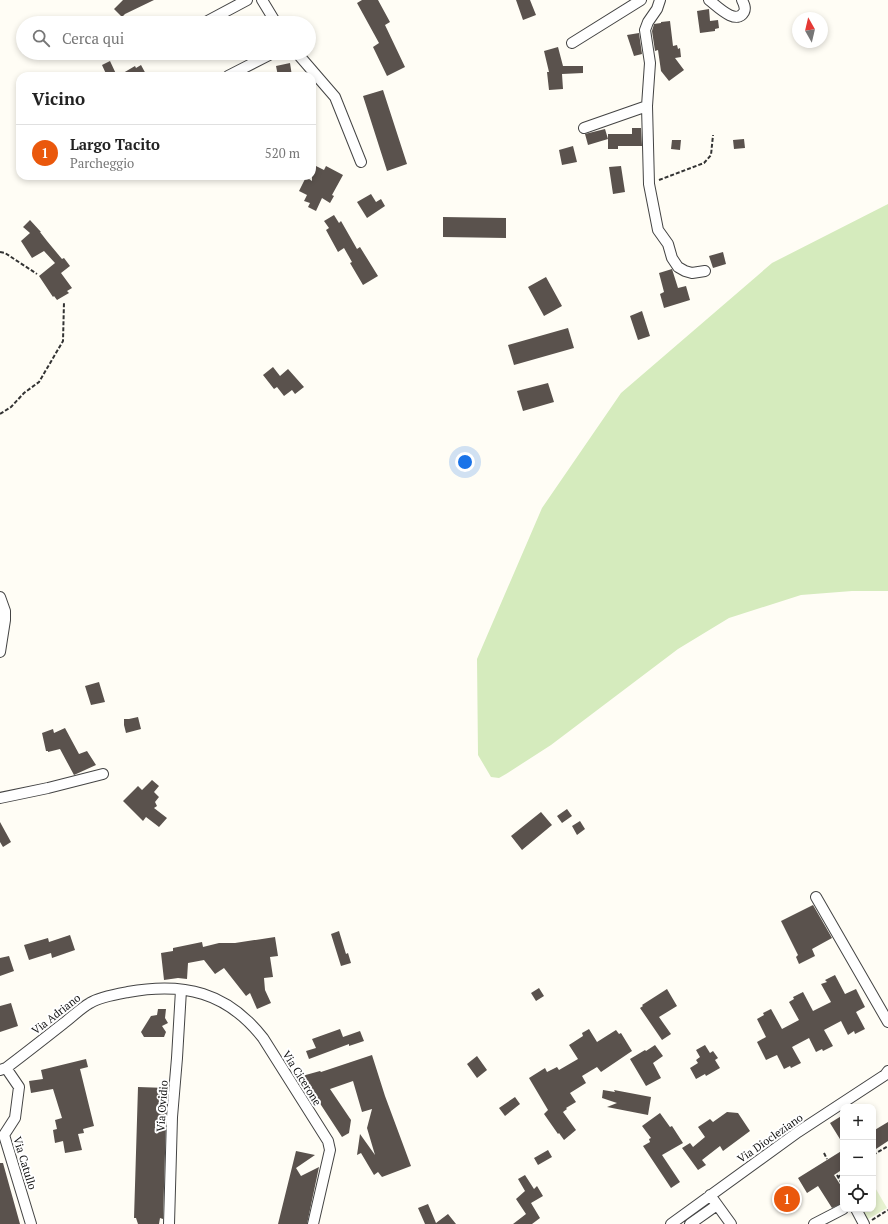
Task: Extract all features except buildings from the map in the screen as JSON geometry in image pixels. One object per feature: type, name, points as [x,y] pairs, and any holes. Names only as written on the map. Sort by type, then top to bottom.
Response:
[{"type":"street","points":[[217,16],[247,0]]},
{"type":"street","points":[[262,0],[272,16]]},
{"type":"street","points":[[572,43],[641,0]]},
{"type":"street","points":[[660,0],[657,9],[648,22],[645,30],[650,63],[647,106],[649,184],[658,230],[668,244],[672,258],[678,267],[685,271],[692,273],[705,271]]},
{"type":"street","points":[[709,0],[729,15],[735,17],[741,16],[744,10],[742,0]]},
{"type":"street","points":[[236,72],[259,60]]},
{"type":"street","points":[[303,60],[313,72]]},
{"type":"street","points":[[316,75],[335,97],[361,162]]},
{"type":"street","points":[[584,128],[647,106]]},
{"type":"street","points":[[0,597],[5,611],[5,620],[0,652]]},
{"type":"street","points":[[0,798],[103,774]]},
{"type":"street","points":[[816,897],[888,1022]]},
{"type":"street","name":"Via Adriano","points":[[3,1069],[91,1002],[117,994],[136,991],[160,989],[181,990]]},
{"type":"street","name":"Via Ovidio","points":[[169,1224],[172,1117],[178,1058],[181,990]]},
{"type":"street","name":"Via Cicerone","points":[[181,990],[199,993],[223,1002],[252,1024],[263,1038],[328,1141],[330,1150],[313,1224]]},
{"type":"street","name":"Via Catullo","points":[[3,1069],[19,1087],[15,1118],[4,1135],[31,1224]]},
{"type":"street","name":"Via Diocleziano","points":[[671,1224],[798,1132],[887,1073]]},
{"type":"street","points":[[710,1195],[731,1224]]},
{"type":"street","points":[[690,1224],[717,1205]]},
{"type":"street","points":[[814,1224],[840,1211]]},
{"type":"street","points":[[859,1212],[868,1222]]},
{"type":"path","points":[[649,184],[704,163],[711,155],[712,135]]},
{"type":"path","points":[[0,252],[5,253],[37,274]]},
{"type":"path","points":[[0,414],[11,407],[24,393],[39,382],[63,341],[64,302]]},
{"type":"path","points":[[876,1153],[888,1146]]},
{"type":"path","points":[[824,1153],[827,1159]]},
{"type":"path","points":[[868,1222],[888,1210]]},
{"type":"green space","points":[[888,204],[888,591],[852,591],[801,595],[729,618],[678,649],[551,745],[499,778],[491,777],[478,755],[477,659],[542,508],[621,393],[772,263]]},
{"type":"green space","points":[[876,1189],[887,1208],[865,1221],[860,1212],[876,1212]]},
{"type":"place","name":"Largo Tacito","points":[[787,1199]]}]
